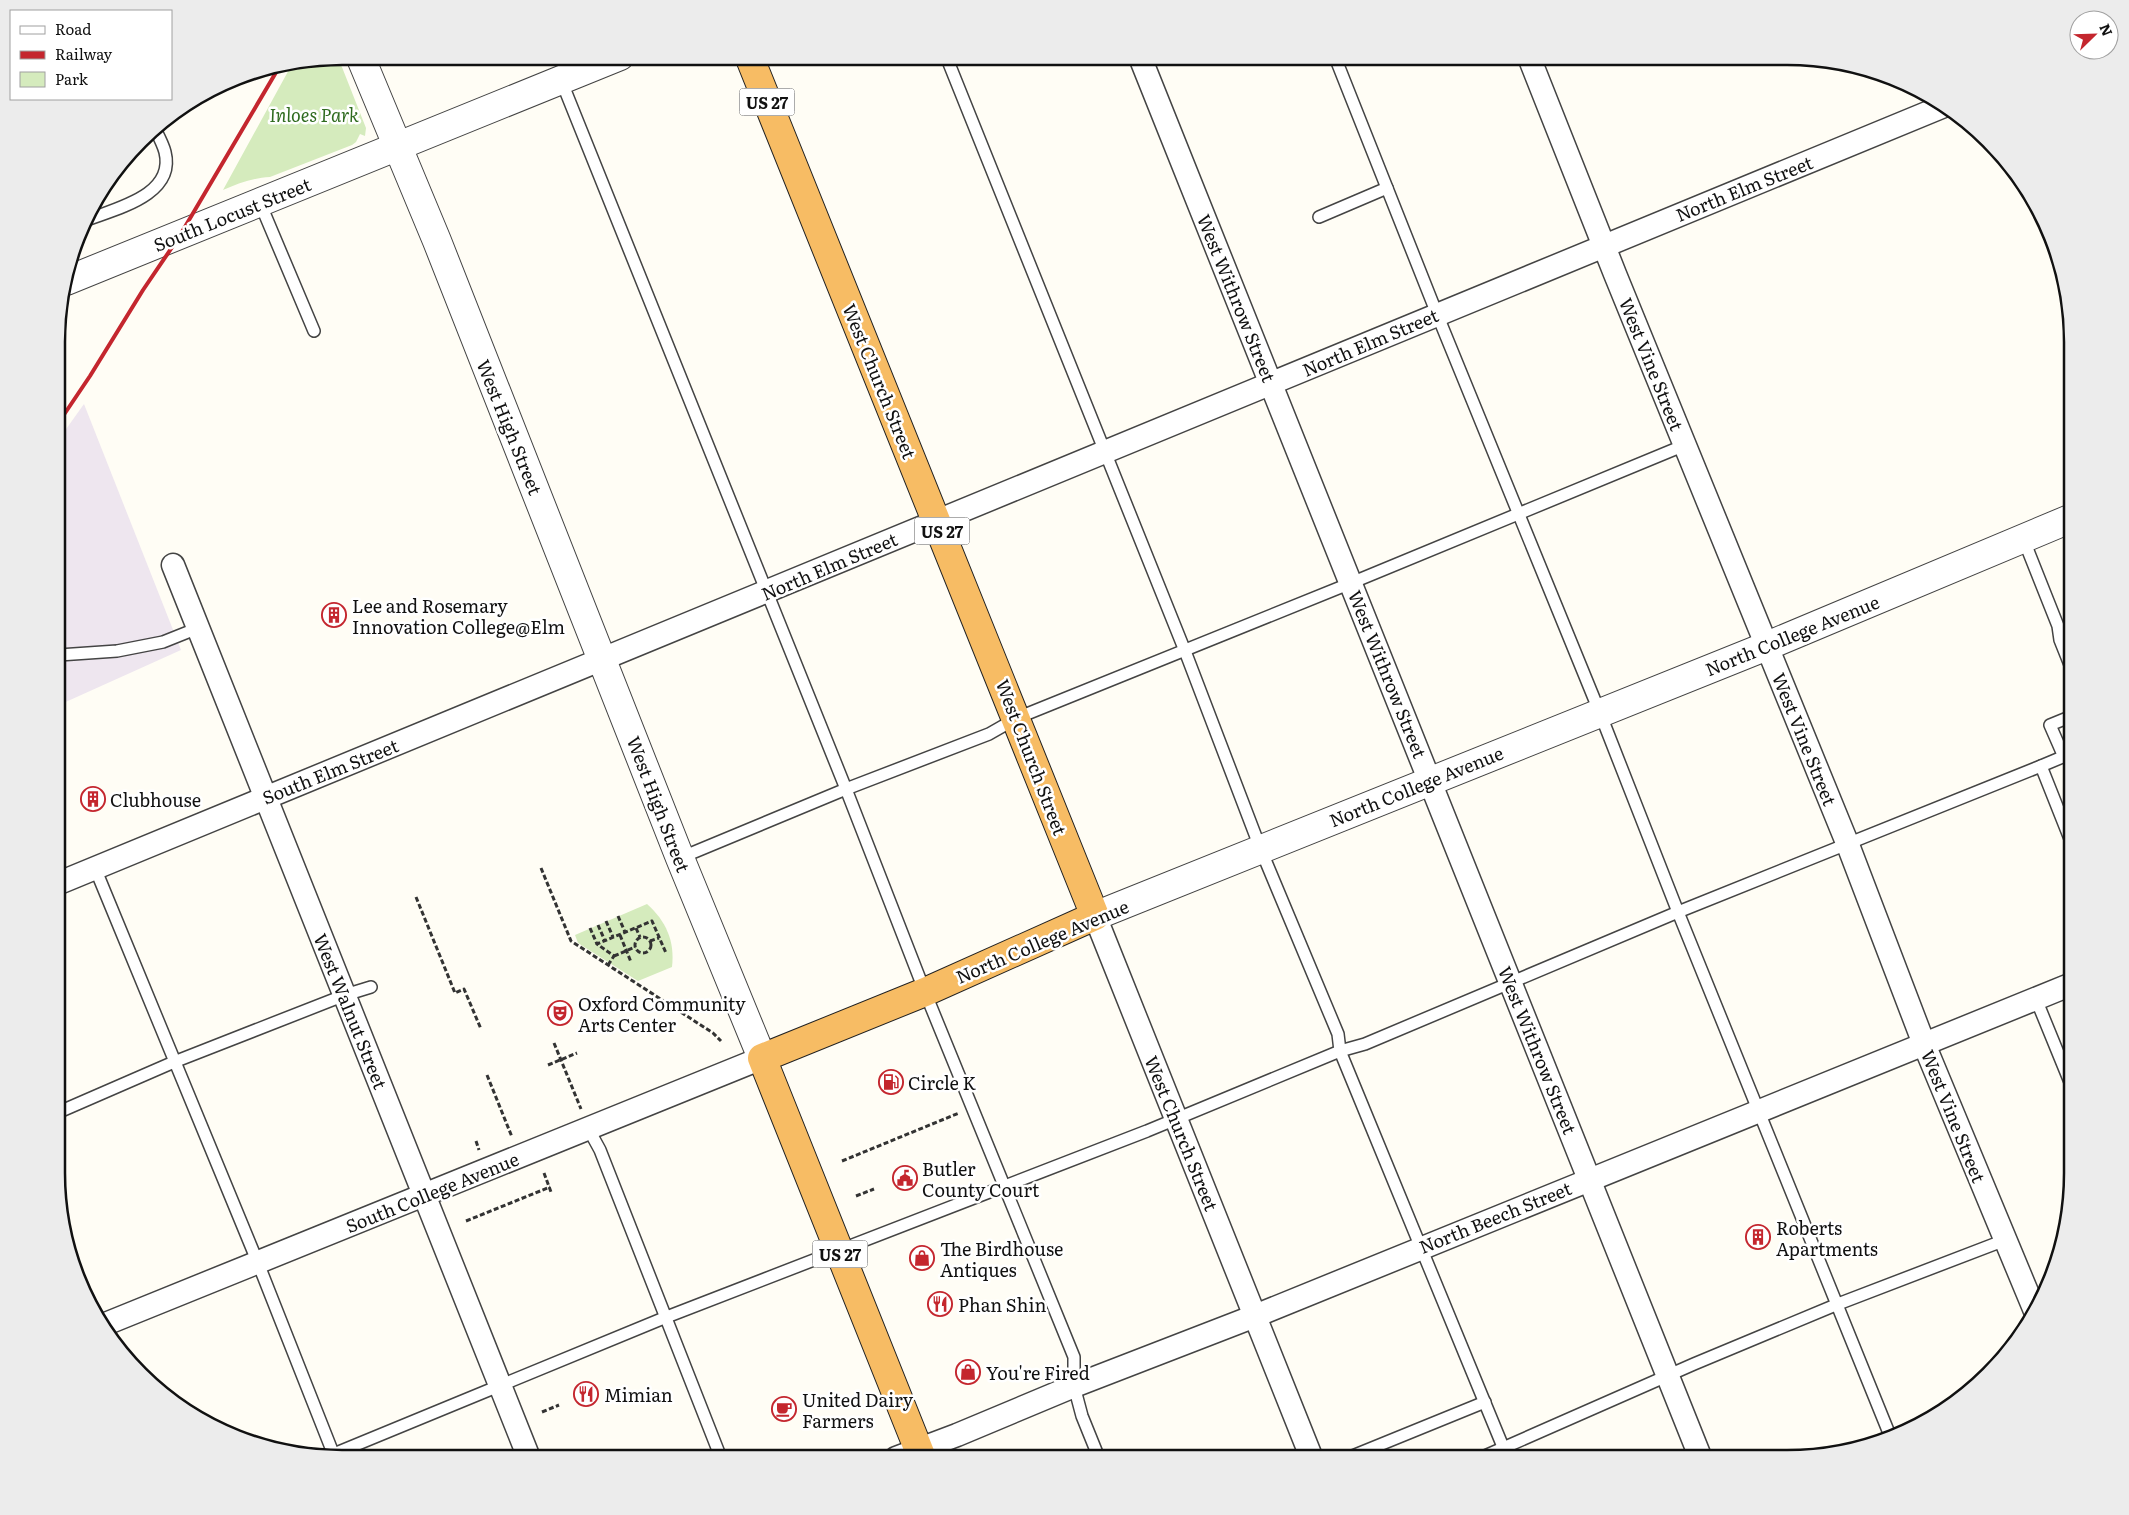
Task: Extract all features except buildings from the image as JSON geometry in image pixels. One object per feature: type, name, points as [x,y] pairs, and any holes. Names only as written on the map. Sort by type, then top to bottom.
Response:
[{"type":"highway","name":"West Church Street","points":[[753,65],[1017,718],[1095,916]]},
{"type":"highway","name":"North College Avenue","points":[[762,1058],[925,992],[1095,916]]},
{"type":"highway","name":"West High Street","points":[[762,1058],[839,1251],[910,1450]]},
{"type":"street","name":"West High Street","points":[[364,65],[680,858],[762,1058]]},
{"type":"street","name":"South Locust Street","points":[[72,279],[398,148],[598,65]]},
{"type":"street","name":"West Withrow Street","points":[[1143,65],[1697,1450]]},
{"type":"street","name":"West Vine Street","points":[[1532,65],[1603,246],[1848,845],[1924,1044],[2032,1303]]},
{"type":"street","name":"North Elm Street","points":[[602,659],[1936,109]]},
{"type":"street","name":"North College Avenue","points":[[1095,916],[1767,646],[2064,521]]},
{"type":"street","name":"West Walnut Street","points":[[173,565],[526,1450]]},
{"type":"street","name":"South Elm Street","points":[[65,880],[602,659]]},
{"type":"street","name":"West Church Street","points":[[1095,916],[1309,1450]]},
{"type":"street","name":"North Beech Street","points":[[924,1450],[1074,1386],[1255,1316],[2064,987]]},
{"type":"street","name":"South College Avenue","points":[[109,1323],[762,1058]]},
{"type":"lane","points":[[950,65],[1185,651],[1261,850],[1338,1034],[1340,1051],[1505,1450]]},
{"type":"lane","points":[[1338,65],[1888,1431]]},
{"type":"lane","points":[[561,80],[846,789],[925,992],[1074,1358],[1074,1386],[1082,1416],[1096,1450]]},
{"type":"lane","points":[[95,217],[146,197],[158,186],[166,169],[165,152],[158,135]]},
{"type":"lane","points":[[1319,217],[1387,188]]},
{"type":"lane","points":[[260,203],[314,332]]},
{"type":"lane","points":[[680,858],[846,789],[989,734],[1017,718],[1352,583],[1684,445]]},
{"type":"lane","points":[[2023,538],[2058,626],[2064,650]]},
{"type":"lane","points":[[65,655],[118,651],[163,642],[198,628]]},
{"type":"lane","points":[[2064,719],[2050,725],[2064,748]]},
{"type":"lane","points":[[348,1450],[664,1318],[1176,1119],[1340,1051],[1365,1044],[1678,912],[2064,757]]},
{"type":"lane","points":[[2041,766],[2064,824]]},
{"type":"lane","points":[[95,868],[258,1263],[328,1449]]},
{"type":"lane","points":[[65,1109],[174,1062],[344,995],[371,987]]},
{"type":"lane","points":[[2036,998],[2064,1067]]},
{"type":"lane","points":[[588,1128],[600,1150],[664,1318],[718,1450]]},
{"type":"lane","points":[[1512,1450],[1668,1375],[1838,1304],[2005,1240]]},
{"type":"lane","points":[[1367,1450],[1485,1402]]},
{"type":"path","points":[[541,868],[572,941],[713,1033],[721,1041]]},
{"type":"path","points":[[416,897],[455,993],[464,989],[481,1028]]},
{"type":"path","points":[[618,916],[625,932]]},
{"type":"path","points":[[606,921],[613,938]]},
{"type":"path","points":[[597,944],[652,921],[666,953]]},
{"type":"path","points":[[598,924],[604,941]]},
{"type":"path","points":[[590,928],[597,944],[614,956]]},
{"type":"path","points":[[636,928],[640,937]]},
{"type":"path","points":[[620,934],[632,962]]},
{"type":"path","points":[[608,965],[614,956],[634,946],[635,941],[640,937],[650,941]]},
{"type":"path","points":[[650,941],[659,938]]},
{"type":"path","points":[[634,946],[637,951],[645,953],[650,947],[650,941]]},
{"type":"path","points":[[554,1043],[588,1128]]},
{"type":"path","points":[[548,1066],[577,1053]]},
{"type":"path","points":[[487,1075],[520,1156]]},
{"type":"path","points":[[842,1161],[973,1108]]},
{"type":"path","points":[[544,1173],[552,1192]]},
{"type":"path","points":[[466,1221],[550,1187]]},
{"type":"path","points":[[856,1196],[874,1190]]},
{"type":"path","points":[[542,1412],[559,1405]]},
{"type":"shaded area","points":[[84,404],[181,650],[65,702],[65,431]]},
{"type":"green space","name":"Inloes Park","points":[[341,65],[366,128],[365,136],[360,134],[352,145],[270,177],[246,181],[223,190],[289,70]]},
{"type":"green space","points":[[647,904],[659,917],[668,932],[672,949],[672,967],[638,981],[578,943],[575,935]]},
{"type":"railway","points":[[65,413],[179,237],[276,73]]},
{"type":"place","name":"Lee and Rosemary Innovation College@Elm","points":[[334,615]]},
{"type":"place","name":"Clubhouse","points":[[93,799]]},
{"type":"place","name":"Oxford Community Arts Center","points":[[560,1013]]},
{"type":"place","name":"Circle K","points":[[891,1082]]},
{"type":"place","name":"Butler County Court","points":[[905,1178]]},
{"type":"place","name":"Roberts Apartments","points":[[1758,1237]]},
{"type":"place","name":"The Birdhouse Antiques","points":[[922,1258]]},
{"type":"place","name":"Phan Shin","points":[[940,1304]]},
{"type":"place","name":"You're Fired","points":[[968,1372]]},
{"type":"place","name":"Mimian","points":[[586,1394]]},
{"type":"place","name":"United Dairy Farmers","points":[[784,1409]]}]
